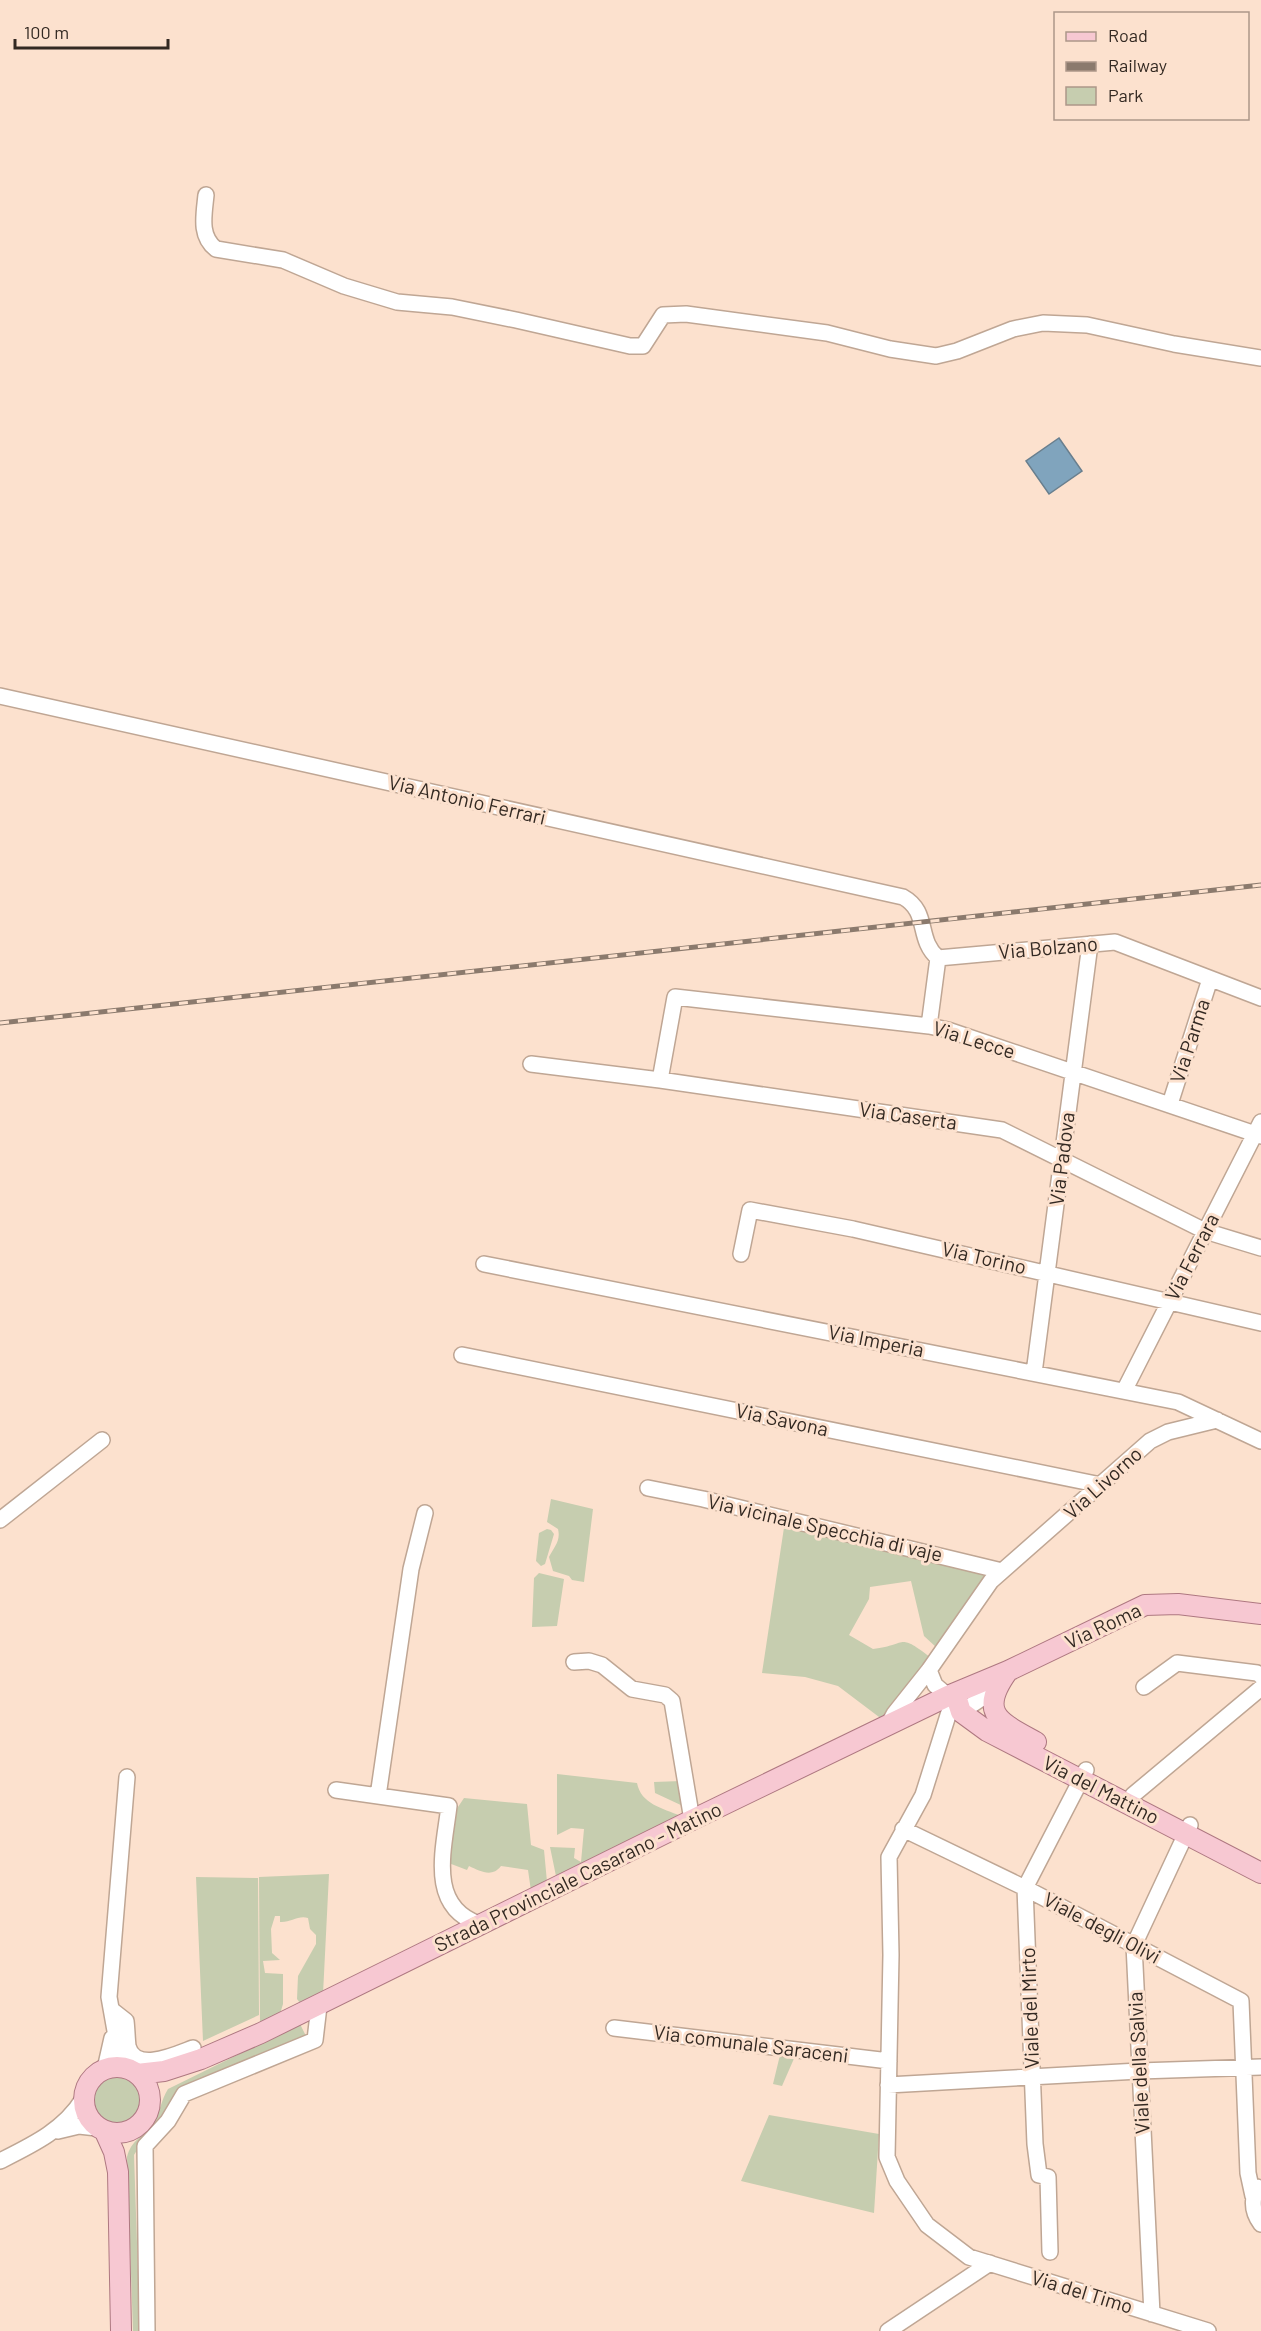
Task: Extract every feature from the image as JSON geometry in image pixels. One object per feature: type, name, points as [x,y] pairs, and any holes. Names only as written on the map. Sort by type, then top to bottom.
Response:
[{"type":"main road","name":"Via Roma","points":[[951,1695],[1008,1671],[1145,1605],[1178,1604],[1261,1614]]},
{"type":"main road","points":[[997,1688],[1008,1671]]},
{"type":"main road","name":"Via del Mattino","points":[[997,1688],[993,1696],[993,1704],[996,1714],[1005,1725],[1084,1775]]},
{"type":"main road","points":[[951,1695],[962,1712]]},
{"type":"main road","name":"Strada Provinciale Casarano - Matino","points":[[105,2069],[113,2067],[134,2072],[164,2072],[197,2054],[319,2006],[479,1924],[951,1695]]},
{"type":"main road","name":"Via del Mattino","points":[[962,1712],[987,1731],[1084,1775],[1188,1829],[1261,1861]]},
{"type":"main road","name":"Via del Mattino","points":[[1188,1829],[1261,1873]]},
{"type":"main road","name":"Strada Provinciale Casarano - Matino","points":[[118,2172],[125,2144],[133,2130],[141,2123],[150,2104],[163,2085],[197,2054]]},
{"type":"main road","points":[[105,2069],[90,2081],[83,2099],[87,2115],[101,2130],[114,2152],[118,2172],[121,2331]]},
{"type":"main road","points":[[134,2072],[145,2082],[150,2093],[150,2104]]},
{"type":"main road","points":[[101,2130],[124,2133],[133,2130]]},
{"type":"street","points":[[206,195],[203,226],[208,243],[216,249],[283,260],[344,286],[397,303],[463,309],[630,346],[643,346],[663,315],[686,314],[816,331],[890,349],[936,356],[957,351],[1013,329],[1043,323],[1087,325],[1174,344],[1261,358]]},
{"type":"street","name":"Via Antonio Ferrari","points":[[0,696],[903,897],[920,913],[926,942],[931,952],[938,958]]},
{"type":"street","name":"Via Bolzano","points":[[938,958],[1115,942],[1261,998]]},
{"type":"street","name":"Via Padova","points":[[1034,1373],[1090,944]]},
{"type":"street","points":[[929,1026],[938,958]]},
{"type":"street","name":"Via Parma","points":[[1170,1104],[1210,979]]},
{"type":"street","name":"Via Lecce","points":[[660,1080],[675,997],[948,1030],[1170,1104],[1259,1130]]},
{"type":"street","name":"Via Caserta","points":[[531,1064],[660,1080],[1002,1130],[1205,1231],[1261,1248]]},
{"type":"street","name":"Via Ferrara","points":[[1124,1391],[1259,1130]]},
{"type":"street","name":"Via Torino","points":[[741,1254],[750,1210],[853,1229],[1261,1323]]},
{"type":"street","name":"Via Imperia","points":[[484,1264],[1178,1402],[1261,1441]]},
{"type":"street","name":"Via Savona","points":[[462,1355],[1101,1485]]},
{"type":"street","name":"Via Livorno","points":[[888,1725],[975,1602],[1002,1571],[1150,1441],[1168,1432],[1217,1420]]},
{"type":"street","points":[[0,1520],[102,1440]]},
{"type":"street","name":"Via vicinale Specchia di vaje","points":[[648,1488],[703,1499],[1002,1571]]},
{"type":"street","points":[[378,1796],[411,1569],[425,1513]]},
{"type":"street","points":[[574,1662],[589,1661],[602,1665],[632,1689],[665,1695],[672,1701],[692,1820]]},
{"type":"street","points":[[1144,1687],[1177,1663],[1257,1673],[1261,1676]]},
{"type":"street","points":[[929,1670],[935,1685],[951,1695],[923,1796],[889,1857],[888,2085],[1139,2071],[1261,2067]]},
{"type":"street","points":[[915,1688],[912,1699],[914,1705],[922,1709],[929,1670]]},
{"type":"street","points":[[962,1712],[997,1688]]},
{"type":"street","points":[[1130,1799],[1261,1688]]},
{"type":"street","name":"Viale del Mirto","points":[[1050,2252],[1048,2177],[1039,2175],[1035,2144],[1025,1888],[1084,1775]]},
{"type":"street","points":[[127,1777],[109,1997],[120,2059],[134,2072]]},
{"type":"street","points":[[336,1790],[449,1806],[442,1881],[447,1898],[465,1919],[479,1924]]},
{"type":"street","name":"Viale degli Olivi","points":[[903,1829],[1025,1888],[1241,2001],[1244,2067]]},
{"type":"street","name":"Viale della Salvia","points":[[1152,2314],[1134,1945],[1188,1829]]},
{"type":"street","points":[[147,2331],[145,2145],[168,2121],[184,2094],[315,2040],[319,2006]]},
{"type":"street","points":[[113,2015],[126,2022],[129,2048],[134,2056],[162,2061],[197,2054]]},
{"type":"street","points":[[105,2069],[111,2046],[113,2015]]},
{"type":"street","name":"Via comunale Saraceni","points":[[614,2028],[889,2061]]},
{"type":"street","points":[[1244,2067],[1248,2173],[1257,2189],[1255,2215],[1261,2224]]},
{"type":"street","name":"Via del Timo","points":[[888,2085],[887,2157],[897,2181],[927,2224],[969,2257],[1208,2331]]},
{"type":"street","points":[[55,2132],[74,2115],[83,2099]]},
{"type":"street","points":[[0,2161],[55,2132],[79,2126],[101,2130]]},
{"type":"street","points":[[888,2331],[990,2263]]},
{"type":"green space","points":[[551,1499],[593,1509],[584,1582],[572,1580],[569,1576],[553,1571],[549,1557],[559,1533],[558,1529],[547,1522]]},
{"type":"green space","points":[[785,1521],[987,1573],[937,1648],[924,1636],[911,1581],[870,1587],[869,1599],[849,1635],[873,1649],[907,1642],[930,1657],[883,1720],[838,1686],[805,1677],[762,1673]]},
{"type":"green space","points":[[547,1529],[554,1534],[545,1564],[541,1566],[536,1561],[539,1533]]},
{"type":"green space","points":[[539,1573],[564,1579],[557,1626],[532,1627],[534,1578]]},
{"type":"green space","points":[[557,1774],[637,1783],[639,1790],[648,1801],[681,1816],[581,1866],[556,1876],[550,1847],[575,1848],[574,1858],[581,1862],[584,1829],[571,1828],[557,1835]]},
{"type":"green space","points":[[681,1781],[685,1807],[655,1793],[654,1782]]},
{"type":"green space","points":[[464,1798],[527,1804],[531,1845],[544,1850],[547,1882],[531,1891],[528,1870],[501,1866],[490,1873],[469,1866],[467,1870],[446,1862],[454,1813]]},
{"type":"green space","points":[[329,1874],[323,1994],[300,2003],[297,1999],[298,1976],[316,1944],[316,1935],[310,1929],[308,1918],[280,1922],[280,1916],[275,1916],[271,1929],[272,1953],[280,1960],[263,1961],[265,1973],[283,1974],[283,2004],[280,2014],[260,2024],[259,1877]]},
{"type":"green space","points":[[196,1877],[258,1878],[259,2015],[203,2041]]},
{"type":"green space","points":[[300,2024],[307,2038],[179,2092],[159,2125],[134,2155],[140,2331],[133,2331],[127,2157],[131,2146],[153,2124],[168,2089]]},
{"type":"green space","points":[[796,2054],[782,2086],[773,2084],[780,2055]]},
{"type":"green space","points":[[117,2073],[127,2075],[136,2081],[142,2090],[144,2100],[142,2110],[136,2119],[127,2125],[117,2127],[107,2125],[98,2119],[92,2110],[90,2100],[92,2090],[98,2081],[107,2075]]},
{"type":"green space","points":[[769,2115],[879,2134],[874,2213],[741,2181]]},
{"type":"water","points":[[1059,438],[1082,471],[1049,494],[1026,461]]},
{"type":"railway","points":[[0,1023],[1261,885]]}]
